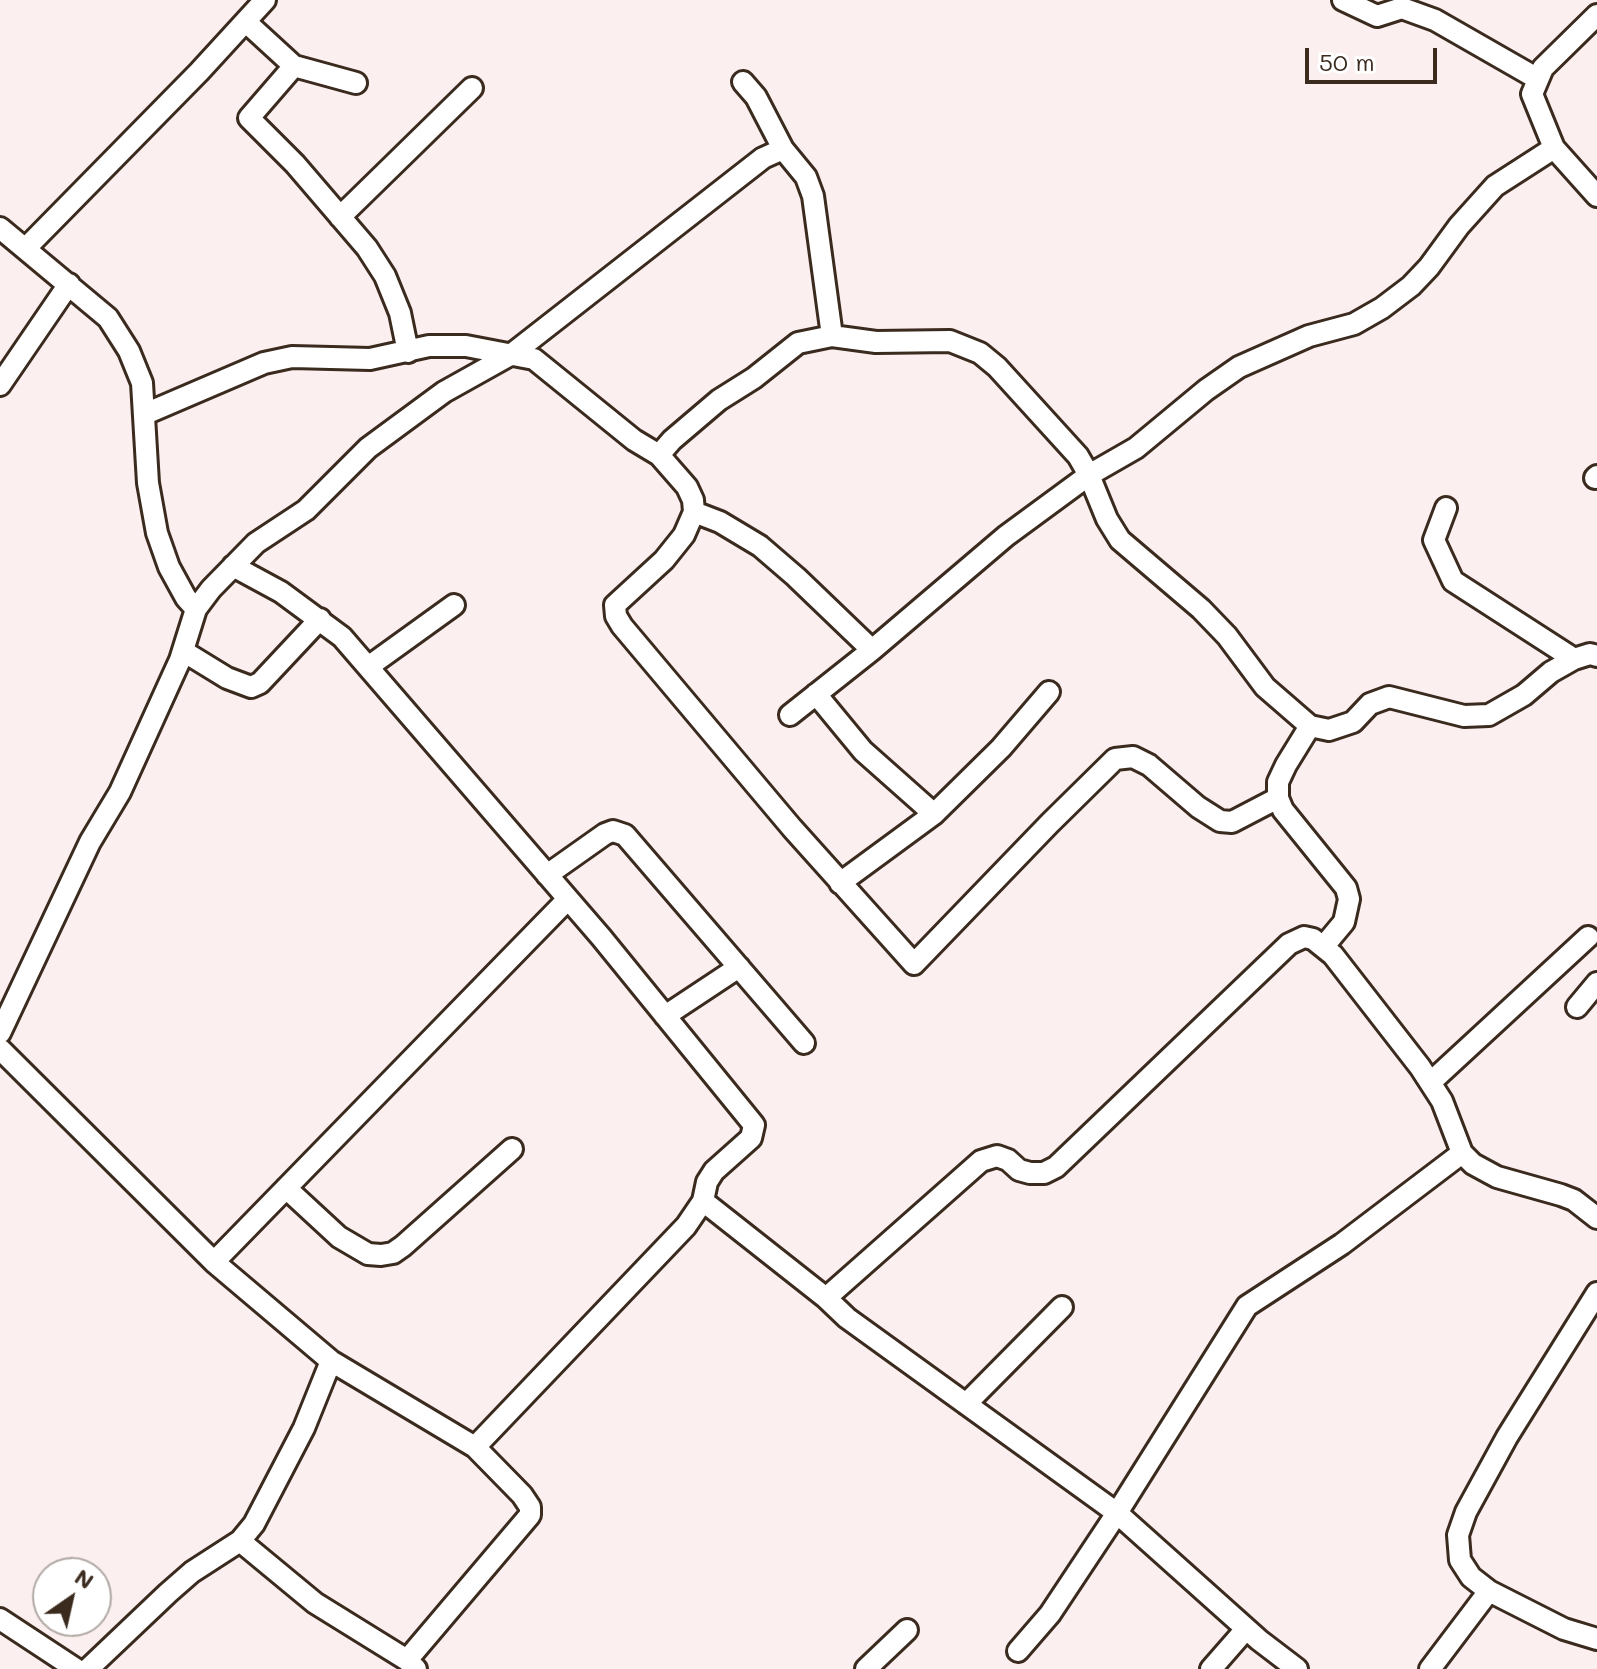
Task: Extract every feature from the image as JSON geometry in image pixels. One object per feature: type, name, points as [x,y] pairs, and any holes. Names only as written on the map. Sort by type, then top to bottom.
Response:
[{"type":"street","points":[[26,248],[265,0]]},
{"type":"street","points":[[1343,0],[1377,16],[1402,8],[1435,20],[1538,79]]},
{"type":"street","points":[[1597,15],[1543,68],[1532,94],[1554,148],[1597,196]]},
{"type":"street","points":[[246,22],[294,66],[356,83]]},
{"type":"street","points":[[294,66],[249,118],[295,164],[367,248],[385,276],[400,313],[408,352]]},
{"type":"street","points":[[743,82],[756,97],[783,149],[806,177],[813,196],[832,336]]},
{"type":"street","points":[[340,217],[472,88]]},
{"type":"street","points":[[790,715],[1006,536],[1089,475],[1136,448],[1239,367],[1309,336],[1354,324],[1382,308],[1411,286],[1429,267],[1459,226],[1495,186],[1554,148]]},
{"type":"street","points":[[0,1033],[90,842],[120,792],[183,651],[196,609],[233,566],[256,543],[306,510],[368,448],[444,392],[512,354],[763,158],[783,149]]},
{"type":"street","points":[[0,228],[108,318],[129,351],[142,383],[148,483],[157,533],[169,567],[186,598],[196,609]]},
{"type":"street","points":[[0,385],[69,284]]},
{"type":"street","points":[[659,455],[719,400],[754,378],[798,343],[832,336],[876,342],[950,341],[980,353],[1012,382],[1078,456],[1120,540],[1201,609],[1227,636],[1265,687],[1310,726],[1329,730],[1353,722],[1370,704],[1389,697],[1464,716],[1489,715],[1524,695],[1551,672],[1574,659],[1590,654],[1597,656]]},
{"type":"street","points":[[145,414],[264,363],[292,357],[370,359],[429,346],[466,346],[534,359],[634,440],[659,455],[687,487],[693,500],[694,512],[684,535],[664,560],[615,605],[616,616],[840,883],[914,964],[1115,759],[1133,757],[1149,765],[1198,807],[1220,821],[1232,822],[1278,798]]},
{"type":"street","points":[[1446,508],[1434,540],[1453,581],[1574,659]]},
{"type":"street","points":[[694,512],[720,522],[760,546],[872,650]]},
{"type":"street","points":[[233,566],[281,592],[342,637],[568,899],[754,1125],[751,1138],[714,1171],[707,1182],[703,1201],[686,1226],[475,1447]]},
{"type":"street","points":[[368,667],[454,605]]},
{"type":"street","points":[[183,651],[227,678],[251,687],[260,683],[320,619]]},
{"type":"street","points":[[840,883],[934,814],[1001,748],[1049,692]]},
{"type":"street","points":[[816,694],[863,751],[934,814]]},
{"type":"street","points":[[1310,726],[1278,782],[1278,798],[1283,810],[1346,888],[1349,899],[1344,922],[1324,946]]},
{"type":"street","points":[[547,875],[605,834],[619,832],[625,835],[804,1043]]},
{"type":"street","points":[[214,1262],[568,899]]},
{"type":"street","points":[[826,1298],[981,1161],[997,1156],[1030,1173],[1044,1173],[1056,1167],[1289,944],[1304,937],[1324,946],[1431,1082],[1442,1101],[1462,1153],[1484,1172],[1574,1200],[1597,1218]]},
{"type":"street","points":[[1431,1082],[1588,937]]},
{"type":"street","points":[[665,1016],[739,967]]},
{"type":"street","points":[[1577,1007],[1597,983]]},
{"type":"street","points":[[0,1049],[214,1262],[331,1361],[475,1447],[530,1507],[530,1515],[412,1664],[315,1603],[240,1541]]},
{"type":"street","points":[[286,1188],[339,1237],[368,1254],[393,1253],[512,1149]]},
{"type":"street","points":[[1018,1651],[1050,1614],[1247,1306],[1342,1244],[1462,1153]]},
{"type":"street","points":[[703,1201],[847,1318],[1117,1513],[1246,1629],[1297,1669]]},
{"type":"street","points":[[1597,1293],[1507,1437],[1466,1512],[1458,1535],[1460,1560],[1471,1577],[1489,1591],[1564,1629],[1597,1639]]},
{"type":"street","points":[[966,1404],[1062,1307]]},
{"type":"street","points":[[88,1669],[192,1572],[240,1541],[254,1524],[304,1428],[331,1361]]},
{"type":"street","points":[[1430,1669],[1489,1591]]},
{"type":"street","points":[[0,1619],[76,1669]]},
{"type":"street","points":[[1211,1669],[1246,1629]]},
{"type":"street","points":[[866,1669],[907,1630]]}]
